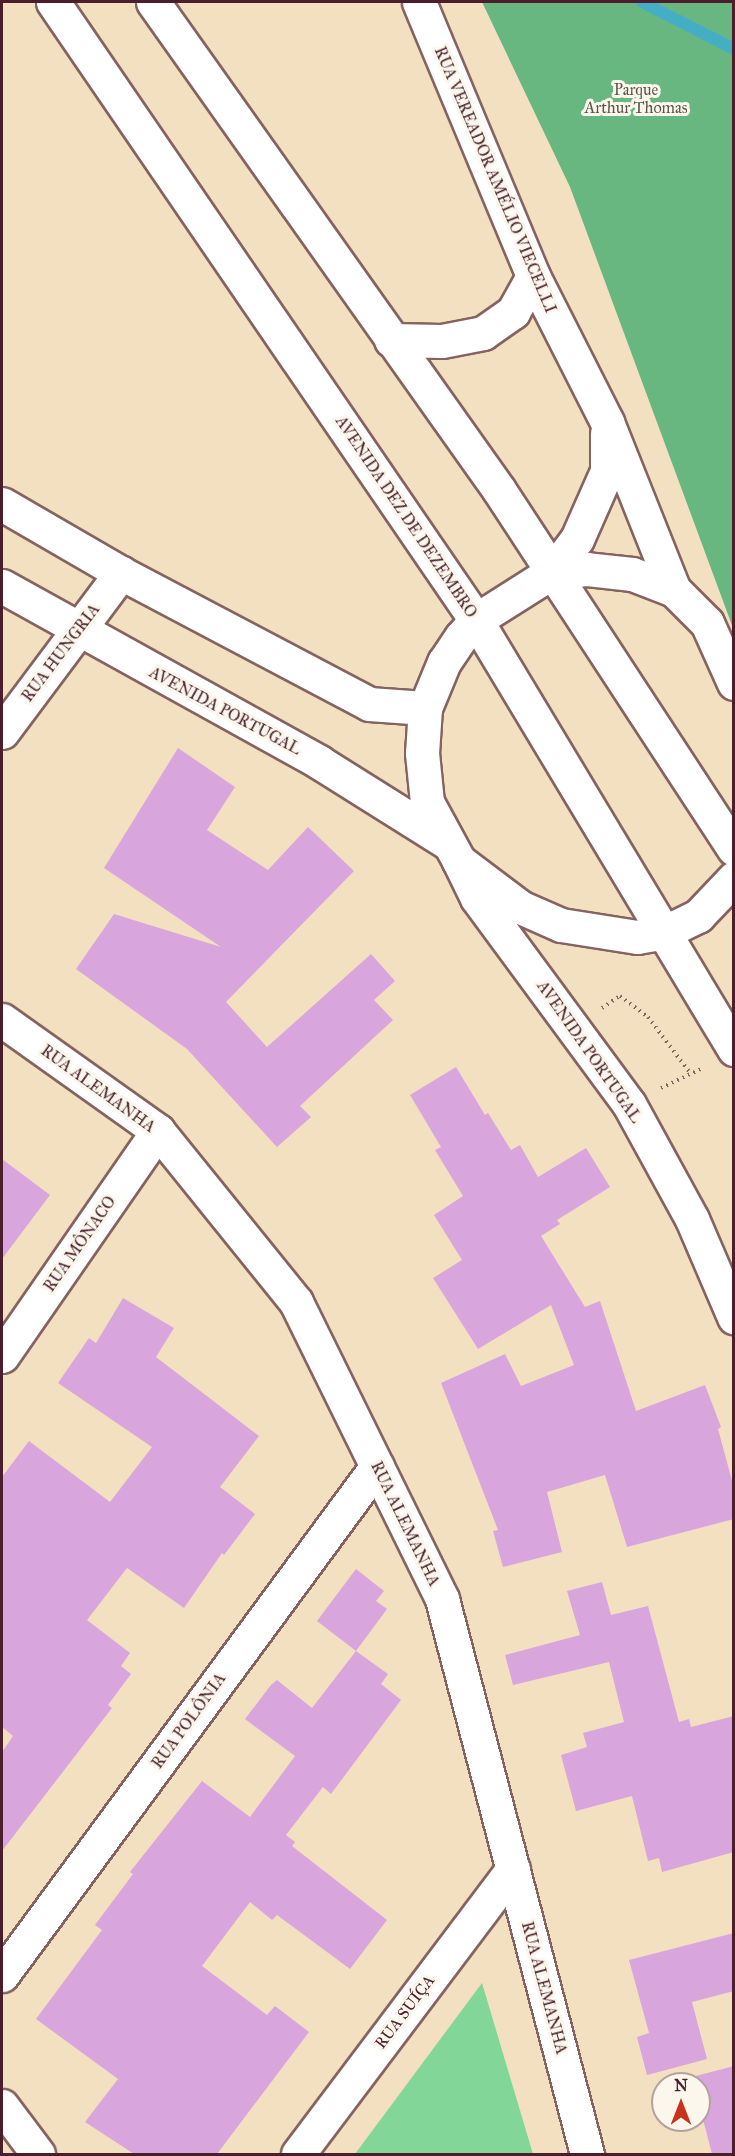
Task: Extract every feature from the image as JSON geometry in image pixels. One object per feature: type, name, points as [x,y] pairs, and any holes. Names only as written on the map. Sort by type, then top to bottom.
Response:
[{"type":"main road","name":"AVENIDA DEZ DE DEZEMBRO","points":[[53,2],[476,620],[734,1049]]},
{"type":"main road","points":[[153,2],[552,572],[734,849]]},
{"type":"main road","name":"RUA VEREADOR AMÉLIO VIECELLI","points":[[419,2],[533,276],[607,422],[674,590]]},
{"type":"main road","points":[[391,340],[442,341],[483,333],[513,312],[533,276]]},
{"type":"main road","name":"RUA VEREADOR AMÉLIO VIECELLI","points":[[552,572],[577,538],[607,471],[607,422]]},
{"type":"main road","points":[[2,504],[121,573],[369,704],[425,708]]},
{"type":"main road","points":[[734,683],[708,623],[674,590],[632,574],[587,569],[552,572],[476,620],[444,662],[425,708],[422,753],[427,802],[452,851],[520,907],[561,926],[637,937],[664,932],[698,916],[734,878]]},
{"type":"main road","name":"RUA HUNGRIA","points":[[2,732],[121,573]]},
{"type":"main road","name":"AVENIDA PORTUGAL","points":[[2,586],[77,631],[319,762],[452,851],[477,898],[629,1104],[692,1219],[734,1317]]},
{"type":"main road","name":"RUA ALEMANHA","points":[[2,1020],[158,1131],[296,1302],[442,1599],[587,2154]]},
{"type":"main road","name":"RUA MÔNACO","points":[[2,1356],[158,1131]]},
{"type":"main road","name":"RUA POLÔNIA","points":[[2,1975],[377,1466]]},
{"type":"main road","name":"RUA SUÍÇA","points":[[297,2154],[513,1869]]},
{"type":"main road","points":[[2,2106],[38,2154]]},
{"type":"path","points":[[608,1017],[601,1008],[620,996],[648,1017],[691,1074],[659,1089],[652,1080]]},
{"type":"green space","name":"Parque Arthur Thomas","points":[[482,2],[733,2],[733,628],[570,187]]},
{"type":"green space","points":[[482,1983],[533,2154],[355,2154]]},
{"type":"building","points":[[178,748],[235,787],[207,830],[268,870],[308,827],[354,871],[226,1002],[267,1047],[371,954],[395,981],[374,1000],[393,1020],[300,1106],[311,1117],[277,1147],[187,1049],[76,969],[114,914],[221,947],[104,868]]},
{"type":"building","points":[[456,1067],[485,1115],[488,1113],[511,1150],[520,1145],[538,1177],[586,1148],[610,1187],[557,1220],[560,1224],[541,1236],[585,1307],[600,1301],[636,1411],[705,1385],[721,1427],[718,1429],[734,1488],[734,1519],[627,1547],[605,1475],[547,1492],[562,1552],[503,1567],[493,1531],[498,1530],[441,1383],[505,1354],[521,1386],[574,1365],[551,1305],[478,1349],[433,1278],[462,1260],[434,1215],[463,1196],[435,1150],[441,1147],[410,1095]]},
{"type":"building","points":[[2,1159],[50,1195],[2,1259]]},
{"type":"building","points":[[123,1298],[174,1328],[156,1357],[259,1436],[220,1487],[255,1514],[224,1555],[222,1553],[184,1608],[127,1568],[87,1620],[130,1653],[121,1666],[131,1674],[108,1705],[112,1708],[2,1851],[2,1752],[13,1736],[2,1727],[2,1477],[29,1441],[110,1502],[152,1447],[58,1383],[89,1338],[96,1343]]},
{"type":"building","points":[[356,1569],[384,1591],[376,1601],[387,1609],[356,1651],[317,1621]]},
{"type":"building","points":[[602,1582],[611,1615],[648,1606],[679,1722],[689,1719],[691,1727],[734,1716],[734,1852],[662,1872],[659,1858],[648,1861],[632,1796],[576,1811],[561,1755],[587,1747],[583,1733],[624,1722],[609,1662],[513,1685],[505,1655],[580,1635],[567,1591]]},
{"type":"building","points":[[356,1651],[388,1674],[381,1684],[401,1700],[331,1794],[323,1787],[286,1835],[295,1842],[292,1846],[387,1920],[350,1969],[277,1915],[272,1920],[250,1902],[202,1966],[267,2015],[275,2006],[309,2032],[217,2154],[134,2154],[85,2122],[118,2079],[36,2019],[102,1930],[95,1925],[133,1874],[130,1872],[202,1781],[250,1817],[295,1756],[245,1719],[271,1685],[277,1680],[312,1708]]},
{"type":"building","points":[[734,1933],[734,1991],[692,2002],[707,2059],[651,2072],[647,2075],[637,2037],[649,2033],[629,1960]]},
{"type":"building","points":[[734,2066],[734,2154],[712,2154],[706,2132],[711,2132],[711,2072]]},
{"type":"waterway","points":[[642,2],[734,49]]}]
